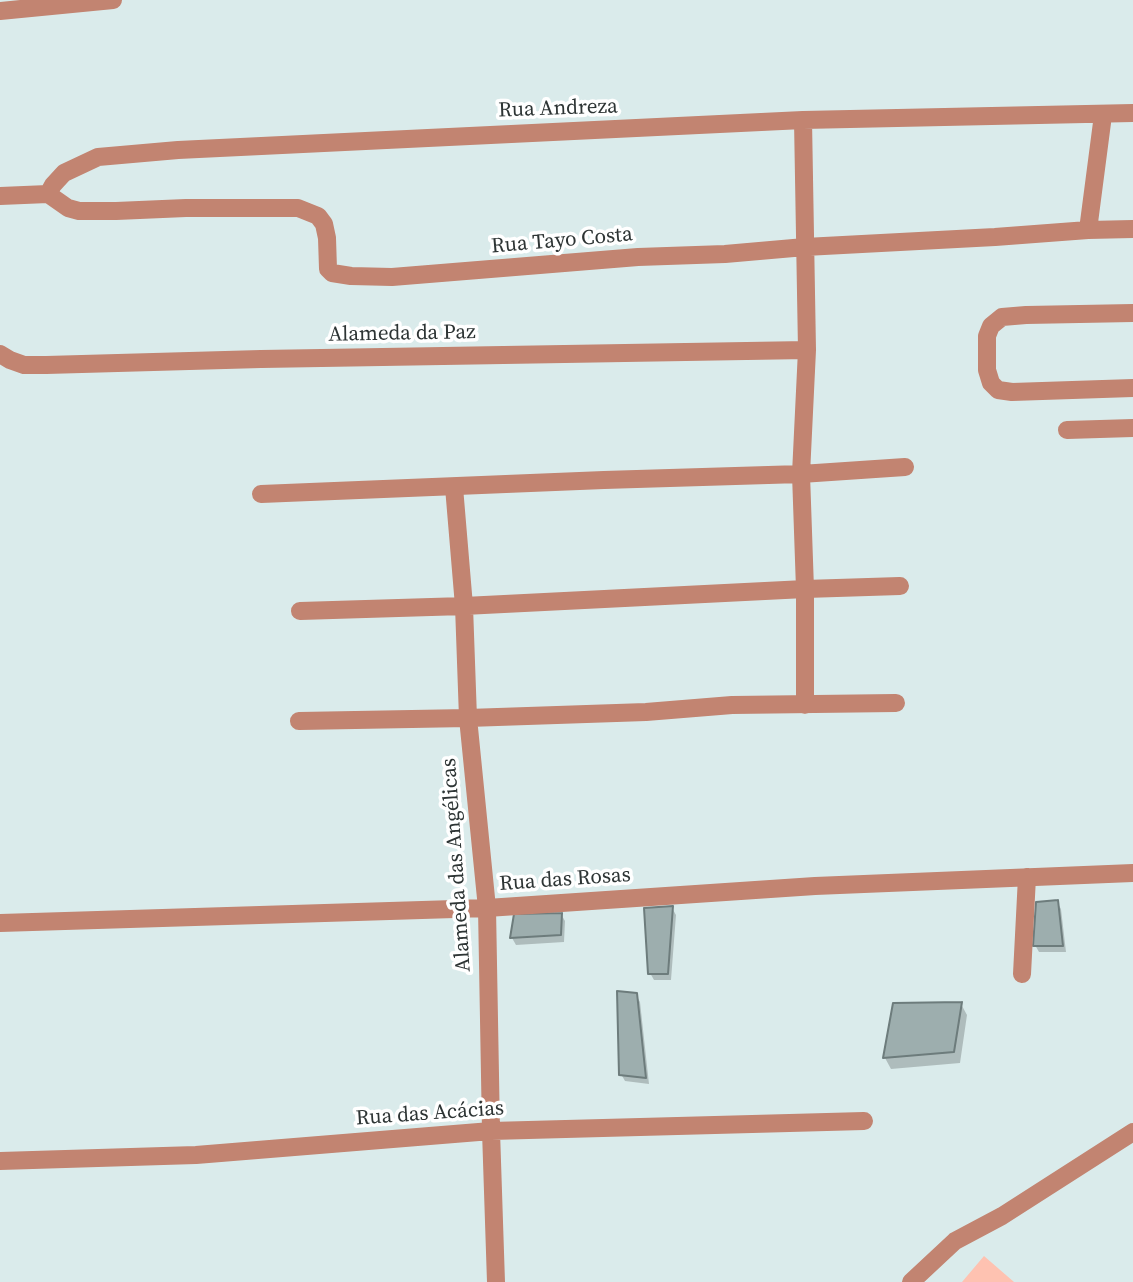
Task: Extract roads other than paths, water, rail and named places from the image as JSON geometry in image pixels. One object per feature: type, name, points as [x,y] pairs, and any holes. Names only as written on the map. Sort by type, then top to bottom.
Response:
[{"type":"street","points":[[3,7],[113,0]]},
{"type":"street","name":"Rua Andreza","points":[[48,194],[64,173],[98,157],[120,154],[803,120],[1133,113]]},
{"type":"street","points":[[1088,230],[1103,114]]},
{"type":"street","points":[[803,120],[807,350],[801,474],[805,705]]},
{"type":"street","points":[[0,196],[48,194]]},
{"type":"street","name":"Rua Tayo Costa","points":[[48,194],[68,208],[79,211],[298,208],[318,216],[324,224],[328,269],[332,273],[351,276],[391,277],[589,260],[1133,229]]},
{"type":"street","points":[[1133,313],[1002,317],[992,326],[987,336],[987,370],[998,390],[1012,393],[1133,388]]},
{"type":"street","name":"Alameda da Paz","points":[[0,354],[23,365],[46,365],[807,350]]},
{"type":"street","points":[[1067,430],[1133,428]]},
{"type":"street","points":[[261,494],[801,474],[905,467]]},
{"type":"street","name":"Alameda das Angélicas","points":[[454,487],[464,606],[468,718],[488,908],[496,1282]]},
{"type":"street","points":[[300,611],[900,586]]},
{"type":"street","points":[[299,722],[646,712],[732,705],[896,703]]},
{"type":"street","name":"Rua das Rosas","points":[[0,923],[488,908],[815,886],[1133,873]]},
{"type":"street","points":[[1022,974],[1027,877]]},
{"type":"street","name":"Rua das Acácias","points":[[0,1161],[196,1155],[491,1131],[864,1121]]},
{"type":"street","points":[[911,1282],[955,1241],[1002,1216],[1133,1132]]}]
